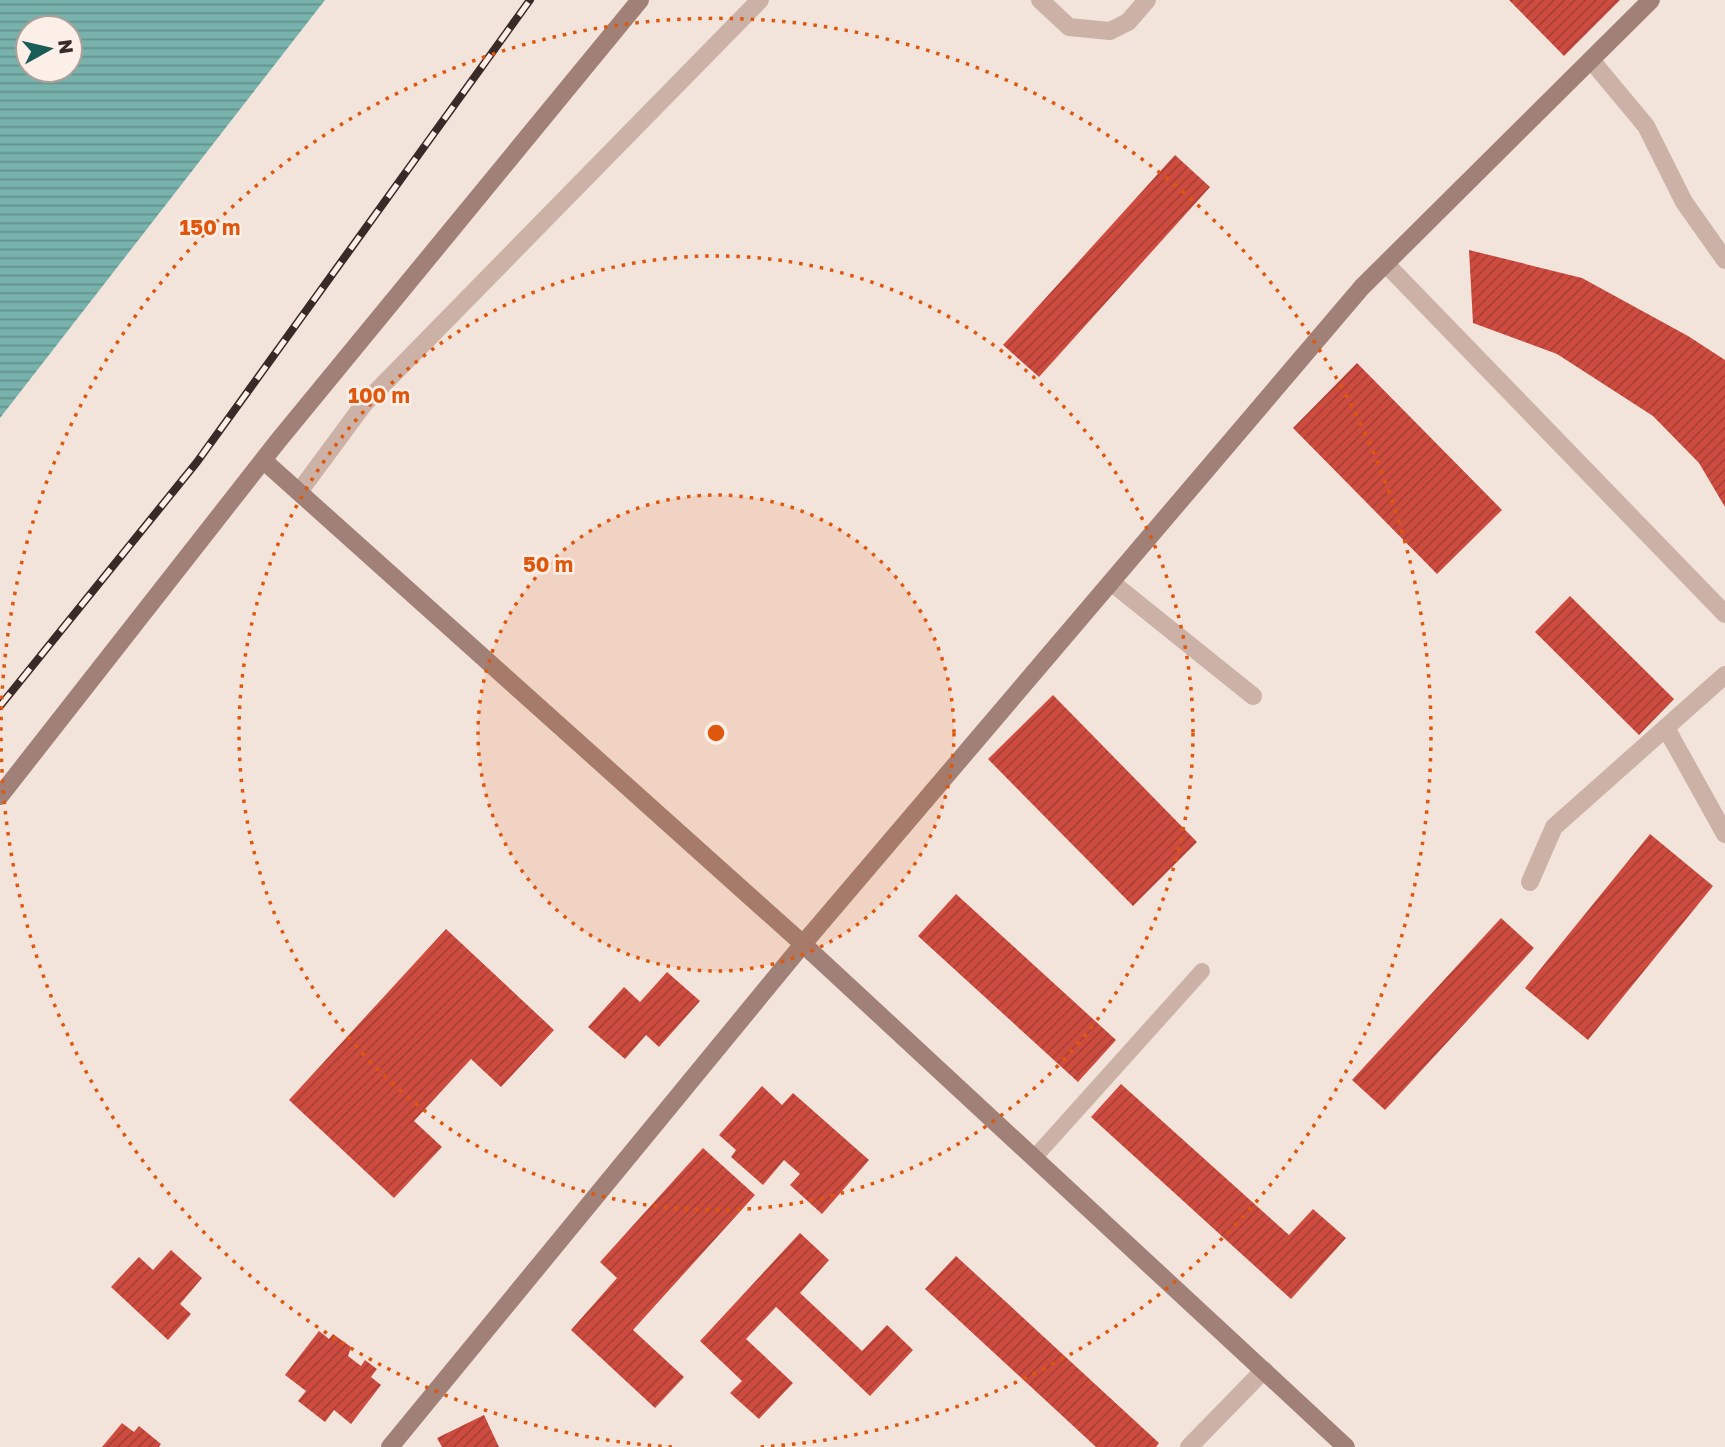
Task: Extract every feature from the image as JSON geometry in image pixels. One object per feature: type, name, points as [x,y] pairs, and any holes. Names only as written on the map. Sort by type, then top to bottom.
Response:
[{"type":"street","points":[[0,796],[263,460],[640,0]]},
{"type":"street","points":[[299,492],[363,404],[760,0]]},
{"type":"street","points":[[1040,0],[1069,27],[1110,31],[1128,22],[1147,0]]},
{"type":"street","points":[[390,1447],[803,944],[1353,298],[1651,0]]},
{"type":"street","points":[[1591,60],[1646,126],[1684,202],[1725,260]]},
{"type":"street","points":[[1386,264],[1725,614]]},
{"type":"street","points":[[263,460],[803,944],[1346,1447]]},
{"type":"street","points":[[1111,582],[1253,695]]},
{"type":"street","points":[[1530,882],[1554,827],[1725,675]]},
{"type":"street","points":[[1666,728],[1725,834]]},
{"type":"street","points":[[1189,1447],[1264,1370]]},
{"type":"lane","points":[[1034,1158],[1202,971]]},
{"type":"water","points":[[0,0],[325,0],[0,418]]},
{"type":"building","points":[[1509,0],[1620,0],[1564,56]]},
{"type":"building","points":[[1175,155],[1210,187],[1039,377],[1003,345]]},
{"type":"building","points":[[1469,250],[1582,278],[1688,336],[1725,360],[1725,507],[1699,463],[1653,416],[1557,354],[1473,323]]},
{"type":"building","points":[[1357,363],[1502,510],[1437,574],[1293,428]]},
{"type":"building","points":[[1570,596],[1674,699],[1639,735],[1535,632]]},
{"type":"building","points":[[1053,695],[1197,842],[1133,906],[988,759]]},
{"type":"building","points":[[1650,834],[1713,886],[1588,1040],[1525,988]]},
{"type":"building","points":[[956,894],[1116,1040],[1078,1082],[918,936]]},
{"type":"building","points":[[1501,918],[1534,948],[1385,1110],[1352,1080]]},
{"type":"building","points":[[446,929],[554,1030],[501,1087],[471,1059],[414,1121],[442,1147],[394,1198],[289,1100]]},
{"type":"building","points":[[667,972],[700,1001],[659,1047],[646,1035],[625,1059],[588,1027],[624,987],[640,1002]]},
{"type":"building","points":[[1121,1084],[1289,1235],[1313,1209],[1346,1238],[1291,1299],[1091,1117]]},
{"type":"building","points":[[762,1086],[782,1105],[793,1093],[869,1160],[822,1214],[790,1185],[800,1174],[784,1160],[763,1185],[731,1157],[736,1150],[719,1135]]},
{"type":"building","points":[[703,1148],[755,1195],[633,1330],[684,1377],[655,1408],[571,1330],[617,1278],[600,1262]]},
{"type":"building","points":[[800,1233],[829,1260],[800,1293],[862,1351],[887,1325],[913,1350],[870,1396],[776,1307],[746,1339],[793,1383],[759,1419],[730,1393],[742,1381],[700,1341]]},
{"type":"building","points":[[171,1250],[202,1278],[180,1304],[191,1314],[168,1340],[111,1287],[139,1257],[153,1270]]},
{"type":"building","points":[[956,1256],[1159,1443],[1156,1447],[1096,1447],[925,1289]]},
{"type":"building","points":[[319,1331],[329,1339],[333,1334],[351,1347],[348,1356],[361,1366],[365,1360],[377,1369],[371,1377],[381,1385],[351,1424],[334,1410],[325,1422],[298,1401],[306,1391],[285,1375]]},
{"type":"building","points":[[484,1415],[499,1447],[442,1447],[437,1438]]},
{"type":"building","points":[[122,1423],[134,1432],[139,1426],[161,1444],[159,1447],[102,1447]]},
{"type":"railway","points":[[0,706],[197,462],[530,0]]}]
